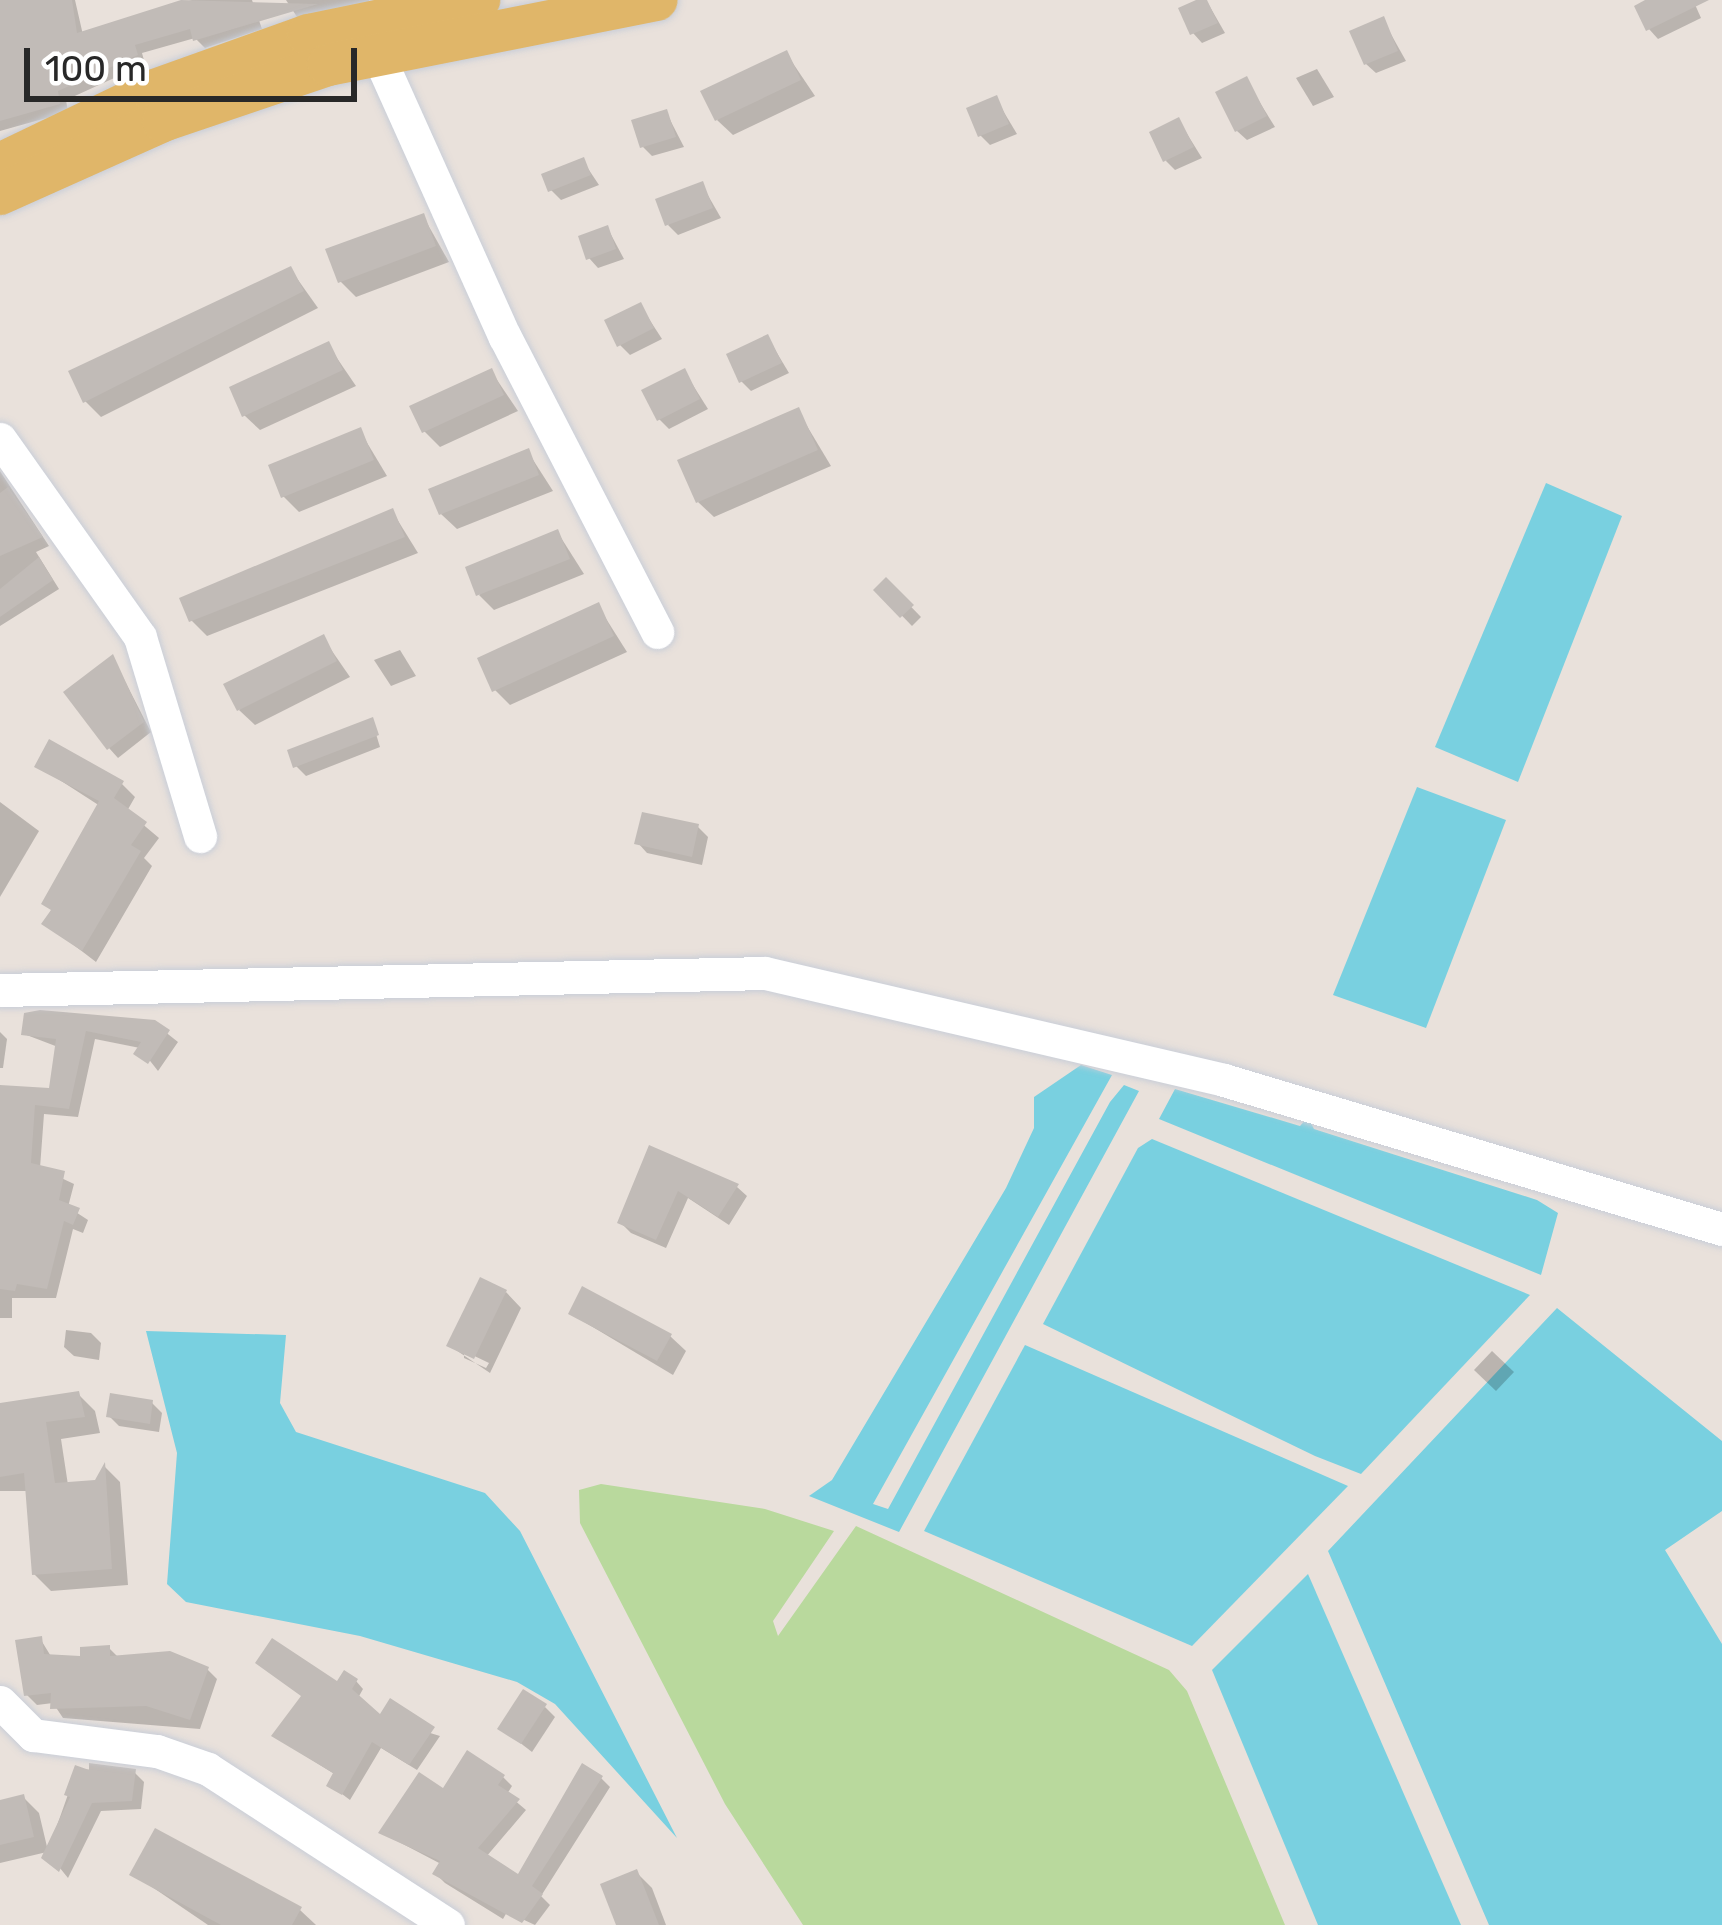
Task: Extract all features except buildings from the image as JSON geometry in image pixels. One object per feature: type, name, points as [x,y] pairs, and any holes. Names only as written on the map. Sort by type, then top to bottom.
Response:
[{"type":"main road","points":[[0,164],[152,91],[308,35],[479,0]]},
{"type":"main road","points":[[0,194],[163,121],[378,55],[657,0]]},
{"type":"street","points":[[378,55],[505,337],[657,632]]},
{"type":"street","points":[[0,439],[140,638],[200,836]]},
{"type":"street","points":[[0,990],[765,973],[1224,1080],[1722,1229]]},
{"type":"street","points":[[0,1702],[33,1735],[157,1751],[208,1769],[448,1925]]},
{"type":"green space","points":[[601,1484],[765,1509],[834,1531],[773,1621],[778,1636],[856,1526],[1169,1670],[1187,1691],[1285,1925],[803,1925],[725,1804],[580,1523],[579,1490]]},
{"type":"water","points":[[1546,483],[1622,516],[1518,782],[1435,747]]},
{"type":"water","points":[[1417,787],[1506,820],[1426,1028],[1333,995]]},
{"type":"water","points":[[1081,1065],[1112,1075],[873,1504],[888,1509],[1110,1102],[1124,1085],[1139,1091],[899,1532],[809,1496],[832,1480],[1006,1188],[1034,1128],[1034,1097]]},
{"type":"water","points":[[1175,1089],[1300,1126],[1308,1117],[1314,1129],[1537,1200],[1558,1213],[1541,1275],[1159,1119]]},
{"type":"water","points":[[1152,1139],[1530,1295],[1361,1474],[1315,1456],[1043,1324],[1138,1148]]},
{"type":"water","points":[[1557,1308],[1722,1441],[1722,1511],[1665,1550],[1722,1644],[1722,1925],[1489,1925],[1328,1551]]},
{"type":"water","points":[[146,1331],[286,1335],[280,1403],[296,1432],[485,1493],[520,1531],[677,1838],[555,1704],[517,1682],[360,1636],[186,1602],[167,1584],[177,1453]]},
{"type":"water","points":[[1025,1345],[1348,1486],[1192,1646],[924,1531]]},
{"type":"water","points":[[1308,1574],[1461,1925],[1318,1925],[1212,1670]]}]
